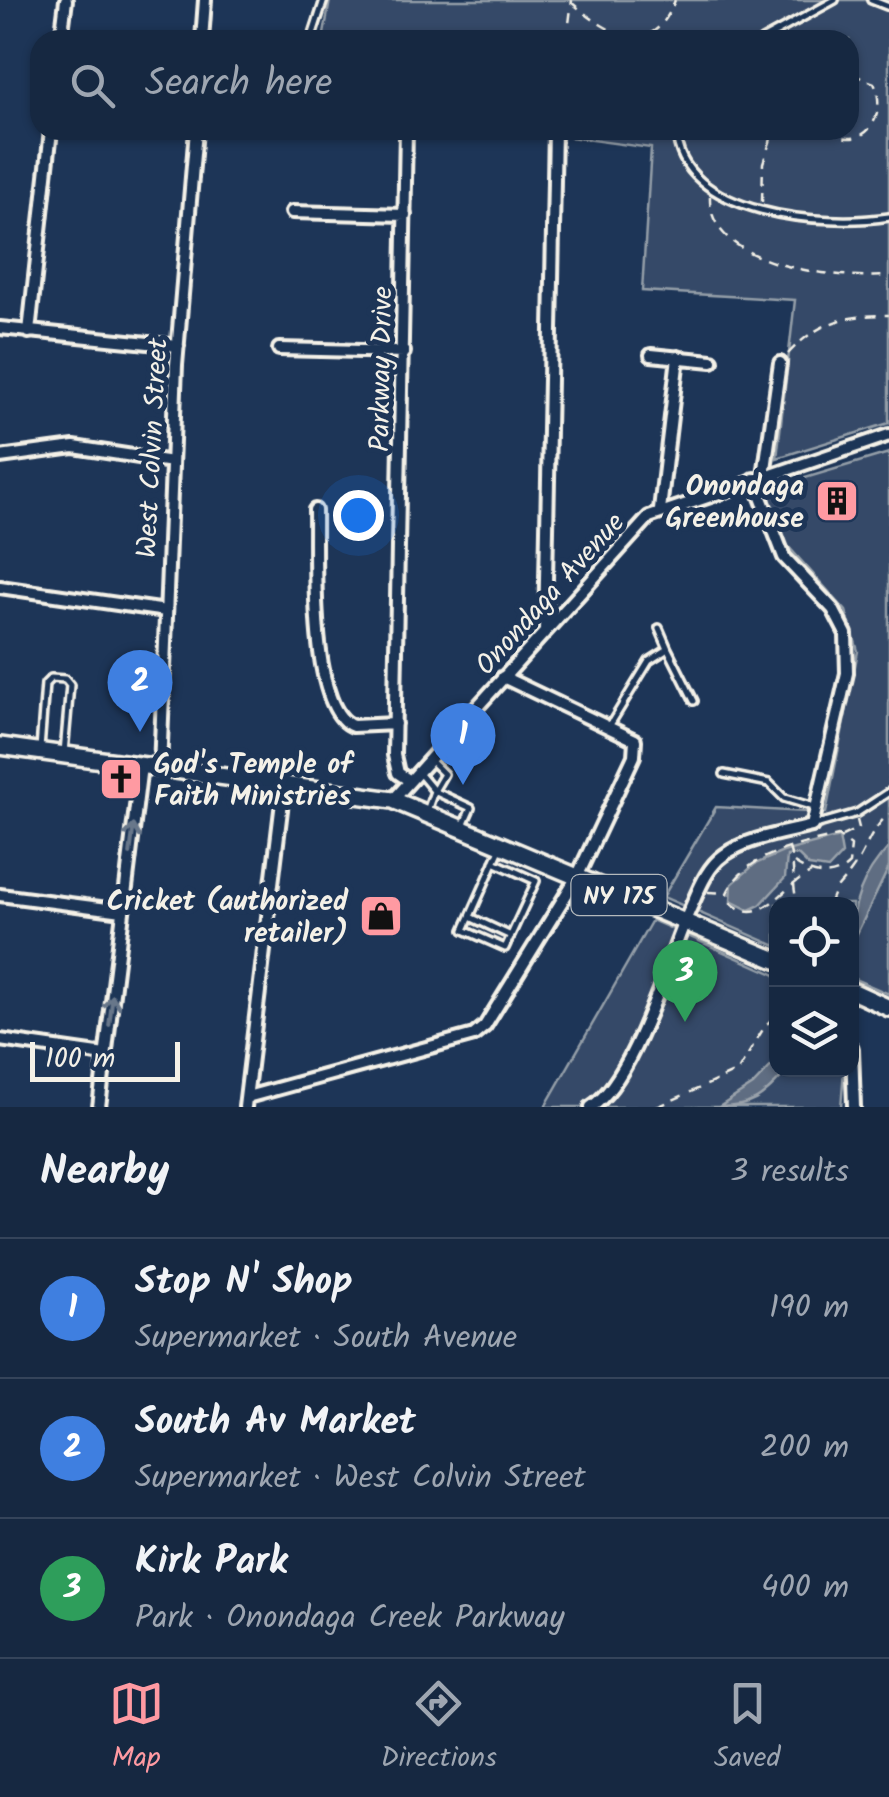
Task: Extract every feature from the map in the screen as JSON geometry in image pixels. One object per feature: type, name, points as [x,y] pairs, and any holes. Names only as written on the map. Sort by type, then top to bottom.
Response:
[{"type":"main road","name":"NY 175","points":[[0,746],[394,800],[769,957]]},
{"type":"main road","points":[[859,997],[889,1008]]},
{"type":"street","points":[[62,30],[66,0]]},
{"type":"street","points":[[203,30],[205,0]]},
{"type":"street","points":[[29,332],[51,140]]},
{"type":"street","name":"West Colvin Street","points":[[160,769],[178,346],[195,140]]},
{"type":"street","name":"Parkway Drive","points":[[406,140],[395,724],[396,768],[414,776]]},
{"type":"street","points":[[545,631],[555,140]]},
{"type":"street","points":[[292,212],[405,215]]},
{"type":"street","points":[[0,328],[178,346]]},
{"type":"street","points":[[279,349],[404,352]]},
{"type":"street","points":[[651,355],[712,361]]},
{"type":"street","points":[[660,510],[678,357]]},
{"type":"street","points":[[592,1107],[610,1092],[626,1066],[684,922],[720,857],[754,842],[812,826],[847,673],[846,634],[833,609],[784,557],[759,478],[780,363]]},
{"type":"street","name":"Onondaga Avenue","points":[[394,800],[627,539],[660,510],[889,435]]},
{"type":"street","points":[[0,458],[74,447],[172,462]]},
{"type":"street","points":[[315,510],[316,615],[335,712],[353,726],[395,724]]},
{"type":"street","points":[[0,586],[166,611]]},
{"type":"street","points":[[284,785],[246,1102],[474,1035],[485,1026],[577,876],[634,756],[634,740],[610,725],[503,677]]},
{"type":"street","points":[[99,1107],[142,766]]},
{"type":"street","points":[[0,894],[124,911]]},
{"type":"street","points":[[0,1040],[105,1055]]},
{"type":"street","points":[[853,1077],[854,1107]]},
{"type":"lane","points":[[314,30],[324,0]]},
{"type":"lane","points":[[780,30],[835,0]]},
{"type":"lane","points":[[871,0],[889,6]]},
{"type":"lane","points":[[678,140],[694,175],[712,190],[762,209],[830,220],[889,218]]},
{"type":"lane","points":[[660,628],[694,701]]},
{"type":"lane","points":[[610,725],[649,661],[668,649]]},
{"type":"lane","points":[[40,752],[45,684],[51,678],[66,679],[70,685],[64,755]]},
{"type":"lane","points":[[426,814],[444,774],[429,759]]},
{"type":"lane","points":[[724,774],[769,782],[784,798],[816,809]]},
{"type":"lane","points":[[414,776],[434,791],[472,808],[462,829]]},
{"type":"lane","points":[[812,826],[857,813],[889,792]]},
{"type":"lane","points":[[494,862],[536,881],[505,948],[464,930],[494,862],[502,845]]},
{"type":"lane","points":[[470,917],[510,936]]},
{"type":"path","points":[[651,30],[663,23],[675,0]]},
{"type":"path","points":[[572,1],[605,30]]},
{"type":"path","points":[[568,30],[572,1]]},
{"type":"path","points":[[859,77],[874,83],[884,102],[883,114],[871,132],[859,138]]},
{"type":"path","points":[[762,209],[763,163],[771,140]]},
{"type":"path","points":[[712,190],[709,204],[718,224],[735,242],[758,256],[828,276],[889,276]]},
{"type":"path","points":[[780,363],[820,326],[846,318],[889,315]]},
{"type":"path","points":[[832,897],[854,868],[872,830],[889,814]]},
{"type":"path","points":[[727,893],[738,875],[788,847],[842,836],[858,828],[856,819]]},
{"type":"path","points":[[794,863],[812,872],[834,875],[849,864],[851,846],[842,836]]},
{"type":"path","points":[[788,847],[794,863],[791,884],[796,897]]},
{"type":"path","points":[[727,893],[736,908],[754,912],[769,907],[791,884],[812,872]]},
{"type":"path","points":[[713,892],[727,893]]},
{"type":"path","points":[[657,1107],[738,1070],[769,1022]]},
{"type":"shaded area","points":[[330,0],[889,0],[889,423],[777,458],[795,300],[642,291],[651,148],[591,140],[859,140],[859,30],[325,30]]},
{"type":"shaded area","points":[[889,453],[889,994],[859,981],[859,897],[769,897],[769,943],[663,897],[716,807],[826,813],[858,651],[846,611],[779,536],[768,489]]},
{"type":"shaded area","points":[[839,837],[842,854],[828,869],[809,866],[798,855],[787,856],[785,878],[760,905],[749,910],[731,901],[732,884],[755,864]]},
{"type":"shaded area","points":[[889,847],[889,867],[859,929],[859,897],[872,869]]},
{"type":"shaded area","points":[[652,920],[769,972],[769,1077],[843,1077],[841,1107],[545,1107]]},
{"type":"shaded area","points":[[769,1068],[769,1077],[781,1077],[750,1102],[719,1107],[753,1085]]},
{"type":"place","name":"Onondaga Greenhouse","points":[[837,501]]},
{"type":"place","name":"South Av Market","points":[[140,732]]},
{"type":"place","name":"God's Temple of Faith Ministries","points":[[121,779]]},
{"type":"place","name":"Stop N' Shop","points":[[463,785]]},
{"type":"place","name":"Cricket (authorized retailer)","points":[[381,916]]},
{"type":"place","name":"Kirk Park","points":[[685,1022]]}]
